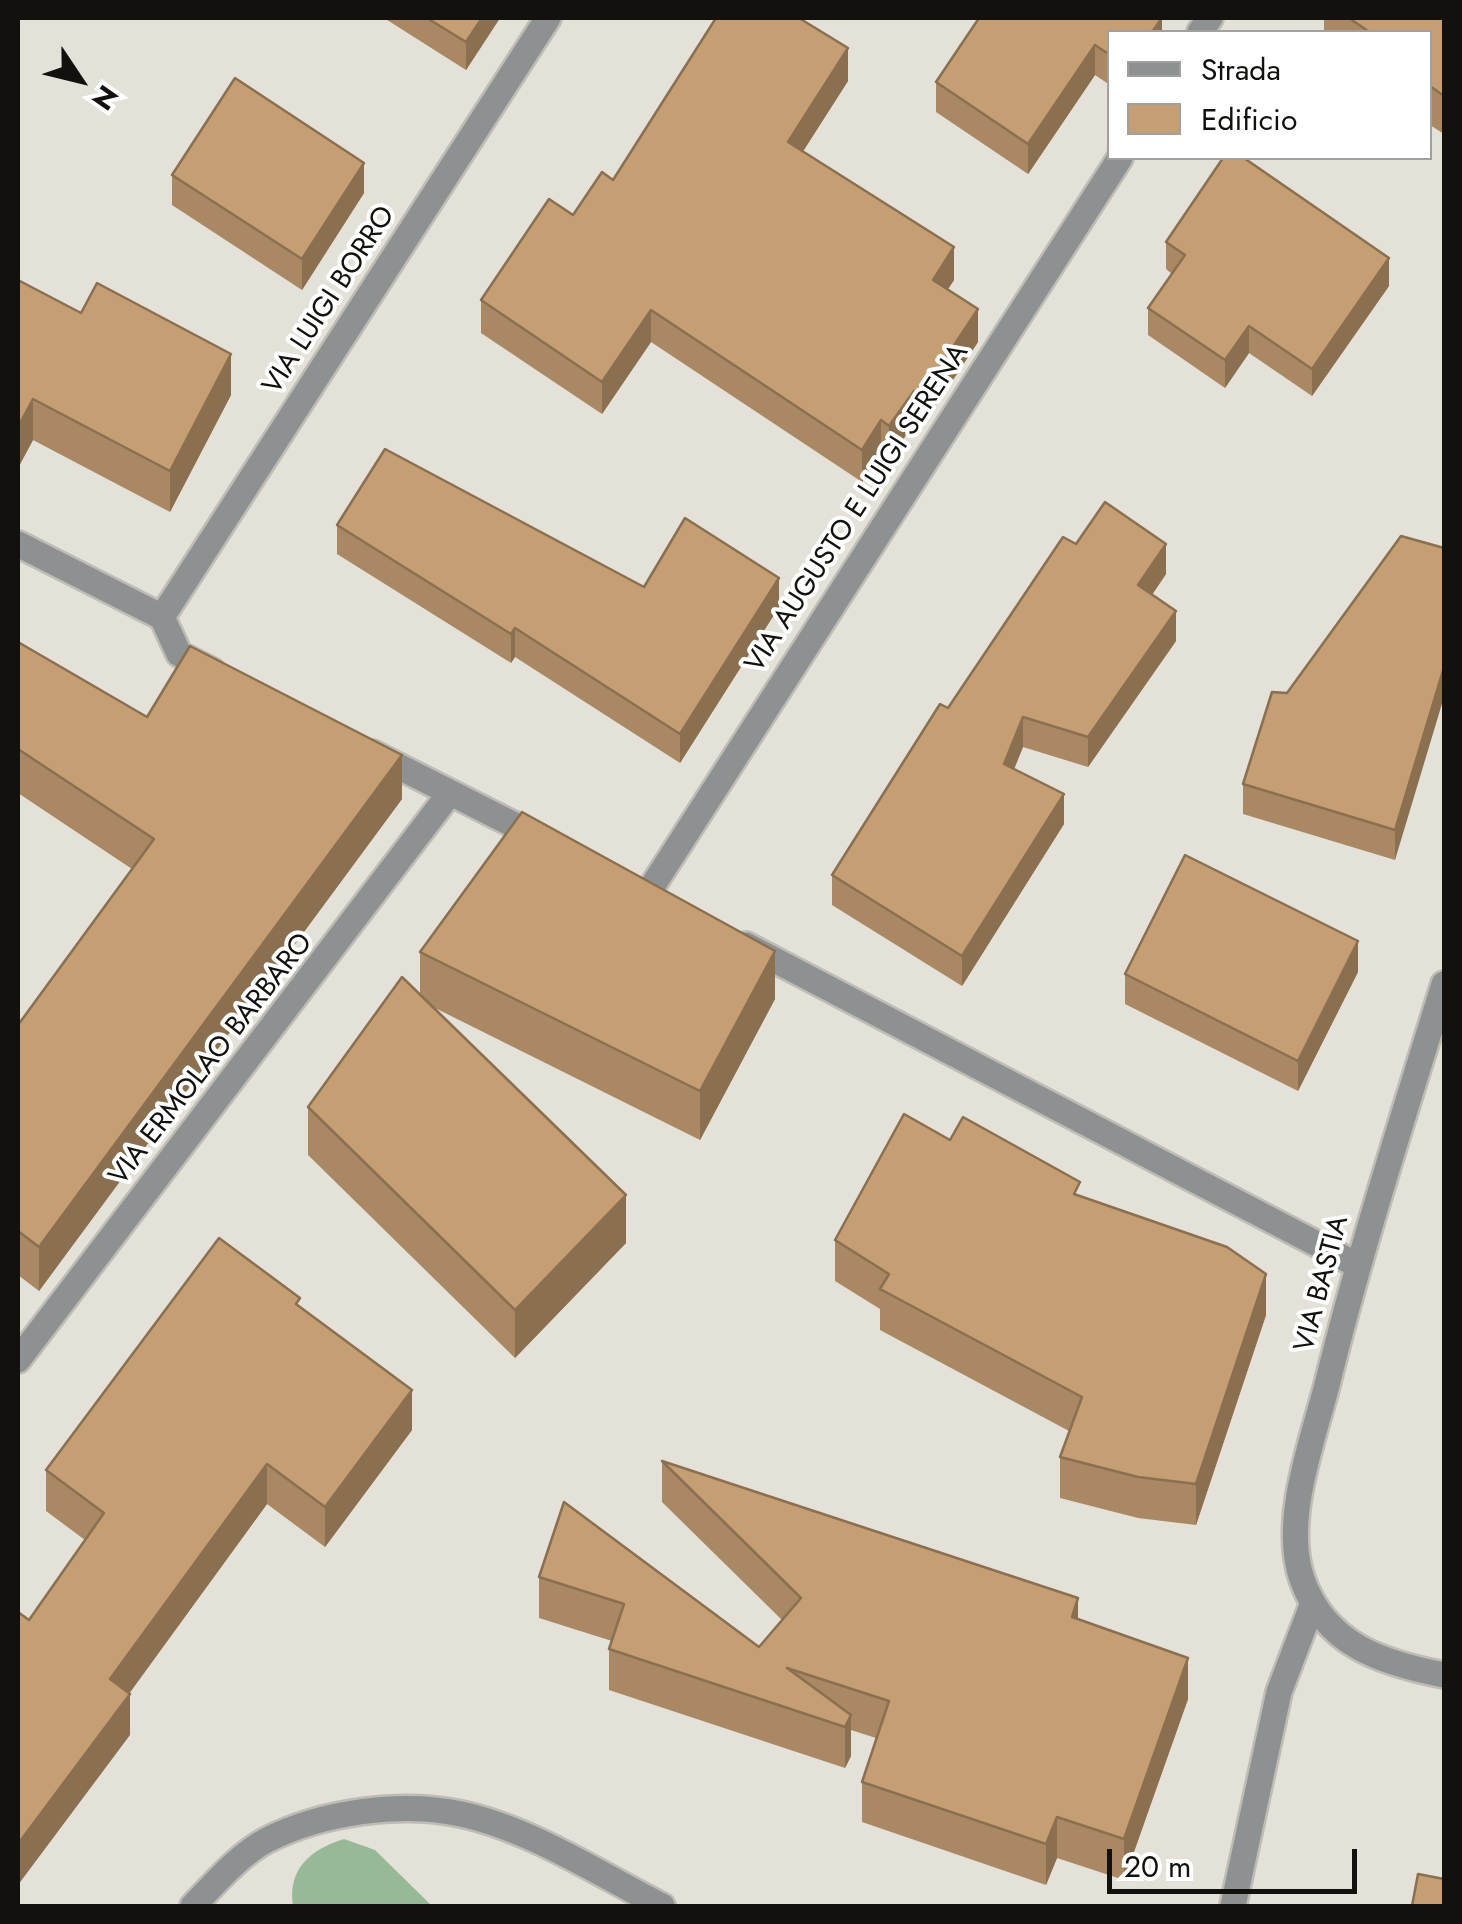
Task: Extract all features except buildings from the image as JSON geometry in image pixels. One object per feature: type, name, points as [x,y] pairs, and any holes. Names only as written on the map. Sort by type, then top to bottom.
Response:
[{"type":"street","name":"VIA LUIGI BORRO","points":[[162,618],[548,18]]},
{"type":"street","name":"VIA AUGUSTO E LUIGI SERENA","points":[[648,894],[1119,160]]},
{"type":"street","points":[[18,544],[162,618],[179,654],[230,680]]},
{"type":"street","points":[[348,741],[566,852]]},
{"type":"street","name":"VIA ERMOLAO BARBARO","points":[[18,1360],[403,861],[450,793]]},
{"type":"street","points":[[718,930],[1357,1265]]},
{"type":"street","name":"VIA BASTIA","points":[[1444,984],[1357,1265],[1296,1533],[1297,1558],[1313,1602],[1352,1647],[1405,1668],[1444,1675]]},
{"type":"street","points":[[1234,1906],[1279,1692],[1313,1602]]},
{"type":"street","points":[[193,1906],[265,1841],[312,1823],[418,1808],[463,1814],[512,1830],[662,1906]]},
{"type":"green space","points":[[344,1839],[375,1850],[432,1906],[293,1906],[294,1881],[304,1862],[321,1848]]}]
